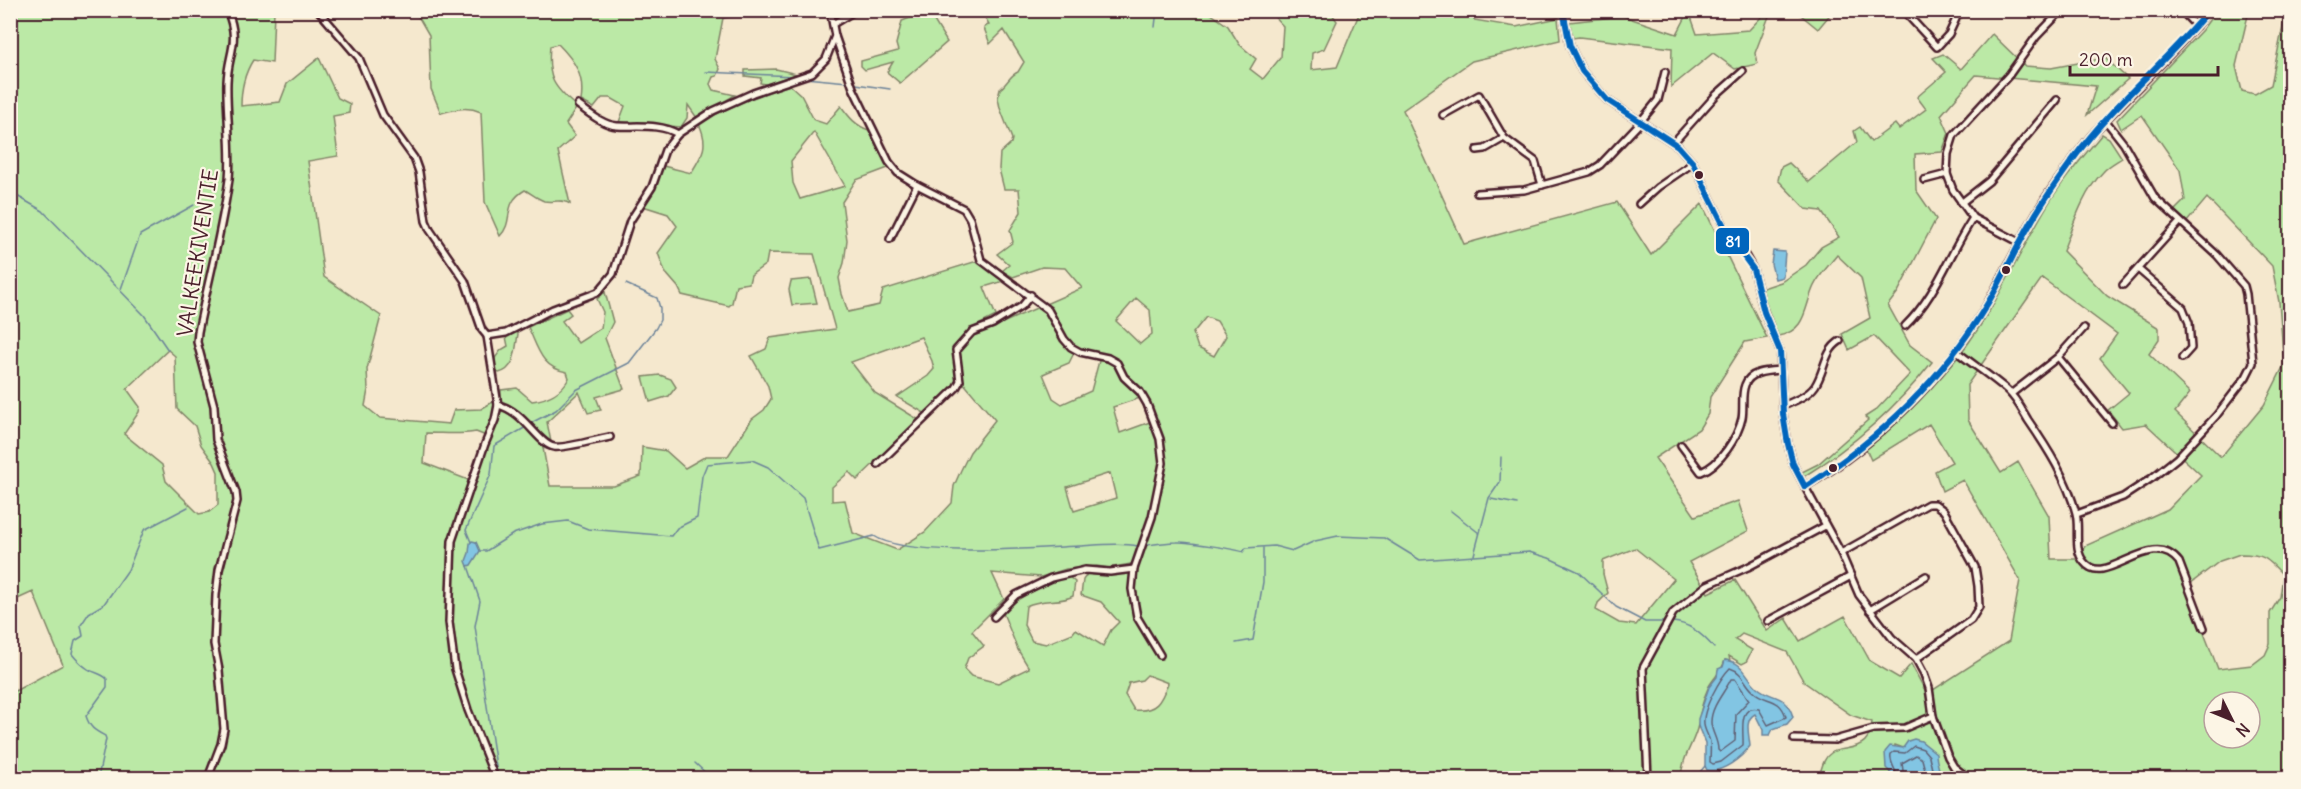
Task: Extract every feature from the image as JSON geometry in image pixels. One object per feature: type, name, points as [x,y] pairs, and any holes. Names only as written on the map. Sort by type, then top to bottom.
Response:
[{"type":"street","name":"VALKEEKIVENTIE","points":[[208,778],[224,729],[224,708],[214,644],[216,605],[219,570],[237,501],[236,492],[216,440],[214,406],[197,342],[229,178],[227,81],[235,38],[227,10]]},
{"type":"street","points":[[318,10],[359,58],[383,115],[414,158],[419,172],[426,221],[465,281],[478,322],[487,336],[498,405],[495,420],[452,541],[449,621],[455,669],[468,710],[495,778]]},
{"type":"street","points":[[830,10],[835,36],[853,88],[889,162],[898,173],[917,185],[964,209],[970,219],[981,260],[1031,295],[1048,310],[1071,347],[1117,363],[1129,383],[1140,392],[1160,439],[1163,463],[1152,517],[1134,569],[1132,589],[1137,617],[1161,655]]},
{"type":"street","points":[[833,24],[856,10]]},
{"type":"street","points":[[1563,10],[1570,46],[1582,71],[1607,100],[1674,142],[1693,163],[1729,236],[1753,269],[1764,312],[1780,351],[1783,414],[1793,464],[1841,553],[1859,595],[1892,638],[1916,660],[1929,688],[1933,716],[1948,757],[1954,767],[1968,778]]},
{"type":"street","points":[[1903,10],[1937,46],[1949,34],[1960,10]]},
{"type":"street","points":[[2181,10],[2196,26]]},
{"type":"street","points":[[1805,487],[1883,430],[1910,405],[1956,351],[1986,306],[2019,242],[2046,197],[2090,137],[2209,10]]},
{"type":"street","points":[[2019,242],[1973,218],[1953,190],[1947,174],[1948,154],[1954,135],[2009,75],[2036,37],[2061,11]]},
{"type":"street","points":[[487,336],[506,333],[553,309],[598,292],[613,274],[630,221],[652,187],[665,150],[678,134],[712,111],[812,73],[826,59],[835,36]]},
{"type":"street","points":[[1674,142],[1716,95],[1743,70]]},
{"type":"street","points":[[1477,193],[1524,190],[1589,172],[1600,165],[1658,100],[1665,72]]},
{"type":"street","points":[[1443,115],[1479,95],[1504,138],[1535,161],[1542,185]]},
{"type":"street","points":[[1961,203],[1989,181],[2057,100]]},
{"type":"street","points":[[579,105],[615,126],[634,124],[671,130],[678,134]]},
{"type":"street","points":[[2077,514],[2122,497],[2152,478],[2177,458],[2216,417],[2246,377],[2253,363],[2244,286],[2217,255],[2156,198],[2124,144],[2106,121]]},
{"type":"street","points":[[1477,150],[1485,149],[1504,138]]},
{"type":"street","points":[[1639,204],[1658,187],[1693,163]]},
{"type":"street","points":[[1924,180],[1947,174]]},
{"type":"street","points":[[890,239],[917,185]]},
{"type":"street","points":[[1905,326],[1925,304],[1937,286],[1973,218]]},
{"type":"street","points":[[2123,285],[2180,222]]},
{"type":"street","points":[[2138,269],[2183,308],[2189,323],[2190,348],[2182,358]]},
{"type":"street","points":[[878,464],[956,388],[960,381],[956,350],[972,332],[993,324],[1022,306],[1031,295]]},
{"type":"street","points":[[2011,394],[2058,357],[2084,328]]},
{"type":"street","points":[[1784,406],[1812,390],[1817,384],[1830,350],[1840,341]]},
{"type":"street","points":[[1956,351],[2011,394],[2052,455],[2077,514],[2078,544],[2084,563],[2095,569],[2113,567],[2147,551],[2162,550],[2173,555],[2179,562],[2205,628]]},
{"type":"street","points":[[2058,357],[2112,423]]},
{"type":"street","points":[[1681,445],[1701,472],[1709,469],[1736,435],[1742,419],[1745,385],[1753,375],[1765,371],[1781,370]]},
{"type":"street","points":[[498,405],[506,407],[529,424],[545,443],[554,447],[610,437]]},
{"type":"street","points":[[1841,553],[1928,504],[1935,504],[1944,512],[1975,567],[1979,607],[1971,620],[1916,660]]},
{"type":"street","points":[[1648,778],[1643,668],[1673,613],[1707,585],[1748,567],[1825,526]]},
{"type":"street","points":[[994,617],[1016,595],[1058,576],[1085,570],[1110,572],[1134,569]]},
{"type":"street","points":[[1768,621],[1851,576]]},
{"type":"street","points":[[1870,610],[1926,576]]},
{"type":"street","points":[[1794,739],[1835,740],[1874,729],[1905,728],[1933,716]]},
{"type":"green space","points":[[11,11],[274,11],[272,63],[253,60],[244,82],[241,106],[280,102],[287,84],[319,58],[338,98],[350,104],[349,113],[333,116],[338,156],[308,161],[324,277],[381,316],[367,369],[368,390],[365,406],[380,418],[449,424],[454,410],[481,409],[501,397],[501,390],[517,388],[532,401],[554,394],[569,378],[567,372],[558,370],[546,362],[528,327],[567,309],[571,314],[562,321],[578,343],[601,328],[603,312],[597,299],[605,292],[613,322],[605,338],[624,389],[596,397],[601,410],[588,413],[579,392],[547,422],[551,450],[543,448],[550,486],[614,486],[641,476],[642,447],[666,451],[685,468],[706,456],[728,456],[752,419],[764,410],[771,399],[768,386],[751,356],[766,349],[770,338],[835,329],[814,254],[768,253],[766,264],[751,275],[749,283],[736,285],[732,303],[729,306],[682,295],[665,272],[658,253],[677,226],[668,214],[643,206],[655,189],[663,166],[691,173],[699,160],[704,144],[699,124],[755,97],[790,85],[801,95],[814,120],[826,124],[841,106],[853,121],[869,130],[888,168],[856,180],[842,202],[847,240],[844,263],[839,278],[848,312],[879,305],[883,290],[977,261],[1004,281],[984,287],[996,316],[978,325],[982,332],[1082,288],[1065,268],[1042,267],[1013,277],[1002,271],[1009,265],[997,254],[1013,242],[1010,230],[1021,212],[1019,189],[1004,189],[999,169],[1000,153],[1011,143],[1012,139],[998,98],[1000,89],[1018,72],[1024,62],[1004,30],[990,44],[984,28],[989,24],[981,11],[1207,11],[1228,26],[1239,44],[1256,59],[1250,69],[1263,79],[1281,57],[1283,26],[1269,11],[1330,11],[1337,21],[1324,49],[1312,53],[1311,70],[1337,67],[1359,14],[1358,11],[1475,11],[1474,20],[1516,27],[1558,18],[1560,40],[1472,61],[1403,110],[1464,244],[1617,202],[1651,255],[1702,204],[1767,338],[1745,342],[1710,397],[1708,414],[1699,429],[1655,458],[1695,516],[1738,501],[1748,531],[1689,562],[1708,593],[1735,580],[1767,631],[1786,618],[1800,641],[1845,616],[1870,661],[1899,678],[1911,664],[1927,694],[2009,641],[2020,580],[1963,480],[1942,491],[1935,471],[1952,462],[1929,424],[1871,460],[1866,449],[1928,392],[1968,344],[1990,310],[2054,195],[2102,134],[2109,138],[2122,158],[2105,170],[2090,189],[2079,209],[2063,251],[2107,296],[2159,328],[2159,339],[2149,354],[2190,393],[2175,412],[2221,457],[2264,405],[2284,365],[2279,302],[2272,266],[2207,198],[2186,223],[2174,211],[2185,200],[2180,170],[2142,115],[2121,129],[2117,120],[2202,30],[2216,11],[2249,11],[2236,66],[2242,91],[2255,94],[2271,85],[2286,11],[2290,11],[2290,778],[1941,778],[1936,766],[1930,761],[1895,745],[1891,778],[1818,778],[1828,755],[1834,751],[1852,748],[1865,741],[1870,733],[1872,722],[1851,715],[1804,682],[1787,652],[1742,634],[1735,640],[1752,650],[1746,662],[1742,664],[1729,656],[1730,661],[1725,660],[1708,688],[1681,778],[101,778],[101,776],[84,776],[82,778],[11,778],[10,683],[15,691],[63,665],[33,592],[11,602]],"holes":[[[814,132],[845,186],[800,199],[793,183],[791,161]],[[2042,278],[2117,334],[2100,358],[2129,393],[2108,410],[2122,428],[2146,424],[2201,475],[2168,509],[2085,546],[2078,559],[2051,559],[2049,516],[2018,462],[2001,473],[1968,420],[1967,385]],[[1136,298],[1150,310],[1152,334],[1140,344],[1116,321]],[[1206,317],[1217,321],[1226,336],[1214,356],[1198,348],[1193,333]],[[921,337],[934,369],[928,376],[897,397],[926,414],[962,381],[995,420],[970,452],[954,486],[952,503],[925,532],[897,550],[853,533],[845,500],[832,501],[832,487],[849,472],[857,480],[919,420],[875,393],[851,362]],[[168,350],[175,356],[177,409],[195,426],[201,445],[218,472],[218,505],[209,512],[199,514],[166,481],[162,465],[124,434],[140,407],[127,389]],[[1075,351],[1099,361],[1091,391],[1062,404],[1053,398],[1043,374],[1069,363]],[[1140,398],[1150,422],[1120,433],[1113,407]],[[476,432],[486,436],[471,481],[424,463],[426,433]],[[1110,473],[1116,498],[1074,511],[1067,487]],[[1635,548],[1674,579],[1636,625],[1619,623],[1596,610],[1598,603],[1608,593],[1603,574],[1603,561]],[[2240,554],[2260,556],[2269,561],[2283,575],[2280,597],[2270,613],[2270,644],[2265,655],[2252,665],[2218,669],[2186,587],[2220,561]],[[1131,564],[1128,572],[1087,574],[1083,580],[1081,595],[1101,602],[1119,622],[1111,630],[1103,646],[1076,629],[1073,633],[1046,644],[1032,641],[1024,625],[1026,606],[1073,596],[1075,582],[1068,576],[1025,595],[1003,613],[1018,650],[1029,668],[998,683],[971,676],[964,669],[968,658],[984,646],[972,631],[1004,599],[992,573],[1041,577],[1066,569],[1097,566],[1108,568]],[[1147,675],[1168,683],[1157,704],[1141,710],[1134,710],[1125,695],[1129,683],[1142,680]]]},
{"type":"green space","points":[[415,11],[738,11],[735,16],[723,18],[715,59],[720,69],[710,84],[713,90],[735,95],[697,118],[688,105],[687,118],[681,127],[619,122],[625,106],[611,98],[602,98],[594,108],[581,101],[580,76],[574,63],[558,44],[550,46],[549,57],[553,81],[562,94],[577,107],[566,124],[575,136],[558,151],[570,204],[563,201],[544,201],[525,190],[513,201],[507,224],[500,236],[485,202],[481,112],[457,109],[441,113],[431,89],[429,35]]},
{"type":"green space","points":[[928,11],[947,42],[900,83],[887,72],[893,62],[865,70],[861,66],[861,61],[898,51],[896,44],[902,21]]},
{"type":"green space","points":[[1689,11],[1697,34],[1749,30],[1767,11],[1771,11],[1755,53],[1757,64],[1735,69],[1713,53],[1671,87],[1672,48],[1573,38],[1569,22],[1623,16],[1677,34]]},
{"type":"green space","points":[[1796,11],[1833,11],[1818,29]]},
{"type":"green space","points":[[1992,34],[2025,66],[2051,68],[2105,58],[2128,79],[2087,115],[2096,86],[1976,75],[1941,115],[1949,133],[1942,152],[1915,154],[1916,190],[1936,219],[1898,292],[1888,305],[1910,345],[1932,362],[1904,395],[1873,425],[1803,477],[1800,473],[1818,464],[1868,420],[1865,417],[1876,410],[1910,374],[1874,336],[1849,350],[1842,334],[1870,318],[1861,278],[1837,255],[1816,282],[1799,324],[1787,333],[1778,336],[1763,296],[1763,288],[1781,282],[1806,265],[1821,247],[1839,237],[1821,211],[1806,209],[1778,180],[1781,167],[1789,163],[1809,182],[1857,142],[1854,131],[1860,127],[1871,142],[1895,124],[1899,129],[1926,109],[1917,97],[1946,72],[1933,58],[1943,54],[1961,69]]},
{"type":"green space","points":[[776,69],[797,74],[766,84],[760,83],[761,78],[745,76],[745,70]]},
{"type":"green space","points":[[811,279],[817,303],[792,305],[789,290],[791,281]]},
{"type":"green space","points":[[517,332],[512,363],[505,371],[499,373],[495,370],[495,358],[501,350],[508,346],[506,337]]},
{"type":"green space","points":[[660,375],[671,379],[676,387],[669,396],[650,402],[643,377]]},
{"type":"water","points":[[1773,251],[1785,252],[1783,277],[1775,279],[1771,264]]},
{"type":"water","points":[[472,541],[476,542],[480,551],[468,566],[466,561]]},
{"type":"water","points":[[1725,660],[1740,667],[1762,691],[1782,700],[1790,709],[1793,717],[1787,724],[1773,729],[1770,735],[1763,735],[1755,714],[1748,724],[1750,746],[1737,759],[1713,771],[1707,770],[1705,766],[1705,743],[1698,726],[1698,719],[1709,687],[1717,677],[1718,669],[1723,667]]},
{"type":"water","points":[[1914,739],[1921,741],[1936,753],[1941,778],[1891,778],[1886,768],[1885,752],[1890,746],[1903,748],[1908,741]]},
{"type":"waterway","points":[[10,30],[20,10]]},
{"type":"waterway","points":[[1155,27],[1157,10]]},
{"type":"waterway","points":[[706,72],[794,76]]},
{"type":"waterway","points":[[805,78],[848,82]]},
{"type":"waterway","points":[[856,84],[890,89]]},
{"type":"waterway","points":[[10,192],[43,211],[144,315],[168,350]]},
{"type":"waterway","points":[[121,289],[140,235],[194,205]]},
{"type":"waterway","points":[[531,423],[556,410],[576,390],[629,363],[656,328],[660,320],[657,298],[626,284]]},
{"type":"waterway","points":[[471,542],[466,530],[491,474],[494,446],[526,427]]},
{"type":"waterway","points":[[1474,555],[1489,498],[1500,482],[1501,457]]},
{"type":"waterway","points":[[480,551],[486,551],[513,534],[542,524],[568,521],[588,529],[671,536],[677,528],[697,518],[702,476],[707,464],[752,460],[768,467],[803,498],[819,550],[874,536],[890,543],[942,549],[1004,550],[1116,544],[1138,546]]},
{"type":"waterway","points":[[1491,499],[1517,504]]},
{"type":"waterway","points":[[99,773],[106,739],[91,726],[86,716],[107,687],[107,679],[88,669],[72,654],[75,641],[83,636],[81,625],[89,613],[104,604],[128,570],[144,530],[188,507]]},
{"type":"waterway","points":[[1451,511],[1479,533]]},
{"type":"waterway","points":[[1144,546],[1182,542],[1243,552],[1246,548],[1274,546],[1293,551],[1315,541],[1338,536],[1384,538],[1420,560],[1529,552],[1549,558],[1579,572],[1616,607],[1645,622],[1664,622]]},
{"type":"waterway","points":[[1236,643],[1253,640],[1263,582],[1263,548]]},
{"type":"waterway","points":[[468,566],[480,601],[475,626],[499,778]]},
{"type":"waterway","points":[[1673,622],[1696,631],[1714,648]]},
{"type":"waterway","points":[[695,763],[711,778]]},
{"type":"waterway","points":[[1695,778],[1705,766]]},
{"type":"transit line","name":"81","points":[[1563,10],[1570,46],[1582,71],[1607,100],[1678,146],[1693,163],[1729,236],[1753,269],[1764,312],[1780,351],[1783,414],[1788,444],[1793,464],[1805,487],[1832,469],[1882,429],[1928,384],[1949,359],[1986,306],[2034,217],[2089,138],[2209,10]]}]
